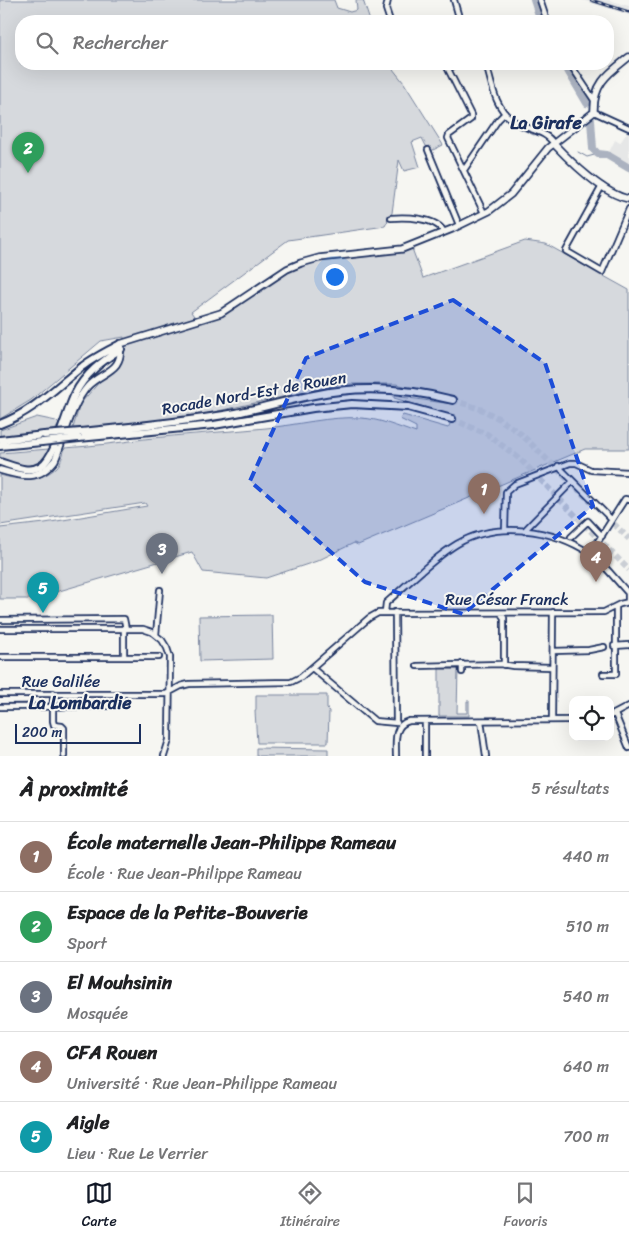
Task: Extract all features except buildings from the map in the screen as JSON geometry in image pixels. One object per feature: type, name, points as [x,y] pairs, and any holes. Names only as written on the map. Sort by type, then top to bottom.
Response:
[{"type":"highway","points":[[0,424],[11,420],[42,402],[84,365],[121,346]]},
{"type":"highway","points":[[0,462],[30,470],[46,463],[52,454],[70,404],[83,381],[95,367],[121,346]]},
{"type":"highway","name":"Rocade Nord-Est de Rouen","points":[[0,446],[198,420],[312,395],[353,389],[386,388],[405,390],[453,400]]},
{"type":"highway","name":"Rocade Nord-Est de Rouen","points":[[80,435],[214,425],[313,408],[352,404],[408,407],[452,419]]},
{"type":"highway","name":"Rocade Nord-Est de Rouen","points":[[0,440],[43,439]]},
{"type":"main road","points":[[614,70],[629,57]]},
{"type":"main road","points":[[0,470],[27,476],[47,469],[55,460],[82,394],[88,386],[114,368],[121,346],[141,337],[199,321],[232,308],[287,269],[301,263],[320,258],[395,251],[409,247],[484,213],[506,198],[544,153],[594,112],[596,92],[604,78],[614,70]]},
{"type":"main road","points":[[554,144],[593,181],[619,197],[629,199]]},
{"type":"street","points":[[388,0],[386,10],[388,15]]},
{"type":"street","points":[[454,0],[458,15]]},
{"type":"street","points":[[540,0],[545,15]]},
{"type":"street","points":[[448,70],[471,115],[471,119],[448,135],[448,138],[484,213]]},
{"type":"street","points":[[488,70],[496,102],[505,113],[519,125],[548,136],[554,144]]},
{"type":"street","points":[[574,70],[594,100]]},
{"type":"street","points":[[594,112],[629,128]]},
{"type":"street","points":[[464,170],[498,120],[505,113]]},
{"type":"street","points":[[428,150],[459,225]]},
{"type":"street","points":[[602,186],[566,251],[602,272],[629,209]]},
{"type":"street","points":[[391,218],[429,222],[440,226],[444,232]]},
{"type":"street","points":[[505,530],[504,499],[506,492],[515,484],[570,463],[576,463],[591,470],[629,472]]},
{"type":"street","points":[[558,466],[612,519]]},
{"type":"street","points":[[524,531],[573,481]]},
{"type":"street","points":[[590,554],[625,499],[629,500]]},
{"type":"street","points":[[572,537],[588,521],[602,536]]},
{"type":"street","points":[[385,612],[386,603],[449,549],[473,536],[505,530],[524,531],[565,541],[590,554],[605,566],[628,593],[628,602]]},
{"type":"street","points":[[156,634],[160,590]]},
{"type":"street","name":"Rue César Franck","points":[[385,612],[604,612],[628,602]]},
{"type":"street","points":[[603,674],[616,674],[614,646],[616,607]]},
{"type":"street","name":"Rue Galilée","points":[[0,694],[115,693],[123,695],[169,693],[189,684],[286,683],[296,680],[312,668],[372,615],[385,612]]},
{"type":"street","points":[[395,612],[398,724],[396,756]]},
{"type":"street","points":[[552,719],[553,612]]},
{"type":"street","points":[[502,615],[504,618],[504,665]]},
{"type":"street","points":[[0,620],[124,619],[124,658]]},
{"type":"street","points":[[0,629],[144,629],[156,634],[169,652],[169,740],[164,756]]},
{"type":"street","points":[[614,646],[629,646]]},
{"type":"street","points":[[553,650],[589,650],[604,647]]},
{"type":"street","points":[[0,657],[159,657]]},
{"type":"street","points":[[462,664],[462,672]]},
{"type":"street","points":[[417,666],[478,664],[493,667],[504,665],[551,667]]},
{"type":"street","points":[[478,664],[478,672]]},
{"type":"street","points":[[312,668],[375,721],[380,723],[398,724],[409,721],[569,720]]},
{"type":"street","points":[[53,693],[53,723],[56,726],[62,726],[64,730],[64,756]]},
{"type":"street","name":"Rue Galilée","points":[[0,707],[108,706],[123,695]]},
{"type":"street","points":[[614,714],[629,706]]},
{"type":"street","points":[[614,717],[629,748]]},
{"type":"street","points":[[425,721],[425,756]]},
{"type":"street","points":[[481,721],[486,756]]},
{"type":"highlighted area","points":[[453,300],[545,363],[593,506],[463,614],[365,582],[250,481],[306,358]]},
{"type":"shaded area","points":[[0,0],[334,0],[337,8],[350,12],[357,10],[356,0],[363,0],[368,15],[15,15],[15,70],[394,70],[443,145],[429,152],[422,138],[412,142],[420,167],[404,171],[399,160],[392,213],[385,226],[288,240],[191,312],[197,320],[224,310],[295,264],[411,246],[423,278],[525,241],[546,244],[629,290],[629,449],[585,449],[358,545],[354,543],[317,561],[266,578],[203,572],[192,552],[32,599],[0,599],[0,528],[45,523],[147,506],[145,503],[0,525],[0,475],[23,479],[37,478],[57,467],[65,448],[159,437],[266,428],[325,419],[361,418],[375,420],[416,433],[416,427],[400,419],[403,415],[448,428],[454,416],[394,398],[394,396],[452,404],[453,398],[396,384],[342,384],[195,416],[113,426],[73,428],[80,404],[124,354],[124,337],[101,341],[31,400],[0,419]]},
{"type":"shaded area","points":[[582,0],[609,0],[629,6],[629,15]]},
{"type":"shaded area","points":[[628,131],[629,165],[608,154],[615,140],[620,143]]},
{"type":"shaded area","points":[[37,417],[56,421],[59,424],[54,432],[0,437],[0,430]]},
{"type":"shaded area","points":[[49,449],[37,465],[21,467],[0,460],[0,453]]},
{"type":"shaded area","points":[[272,615],[273,659],[200,661],[199,616]]},
{"type":"shaded area","points":[[439,668],[458,668],[457,713],[467,713],[467,701],[469,701],[469,716],[439,716]]},
{"type":"shaded area","points":[[256,695],[327,695],[327,709],[329,711],[328,743],[257,743]]},
{"type":"shaded area","points":[[256,748],[328,749],[328,756],[256,756]]},
{"type":"waterway","points":[[534,0],[539,15]]},
{"type":"waterway","points":[[568,70],[587,103]]},
{"type":"waterway","points":[[504,117],[510,124],[534,135]]},
{"type":"waterway","points":[[591,120],[593,149],[598,154],[607,155],[629,168]]},
{"type":"waterway","points":[[578,152],[587,157],[598,154]]},
{"type":"tunnel","points":[[453,400],[483,410],[521,434],[592,503]]},
{"type":"tunnel","points":[[452,419],[487,434],[520,459],[629,570]]},
{"type":"tunnel","points":[[607,517],[629,539]]},
{"type":"railway","points":[[591,0],[629,12]]},
{"type":"place","name":"Espace de la Petite-Bouverie","points":[[28,173]]},
{"type":"place","name":"École maternelle Jean-Philippe Rameau","points":[[484,514]]},
{"type":"place","name":"El Mouhsinin","points":[[162,574]]},
{"type":"place","name":"CFA Rouen","points":[[596,582]]},
{"type":"place","name":"Aigle","points":[[43,613]]},
{"type":"district","name":"La Girafe","points":[[546,123]]},
{"type":"district","name":"La Lombardie","points":[[80,703]]}]
